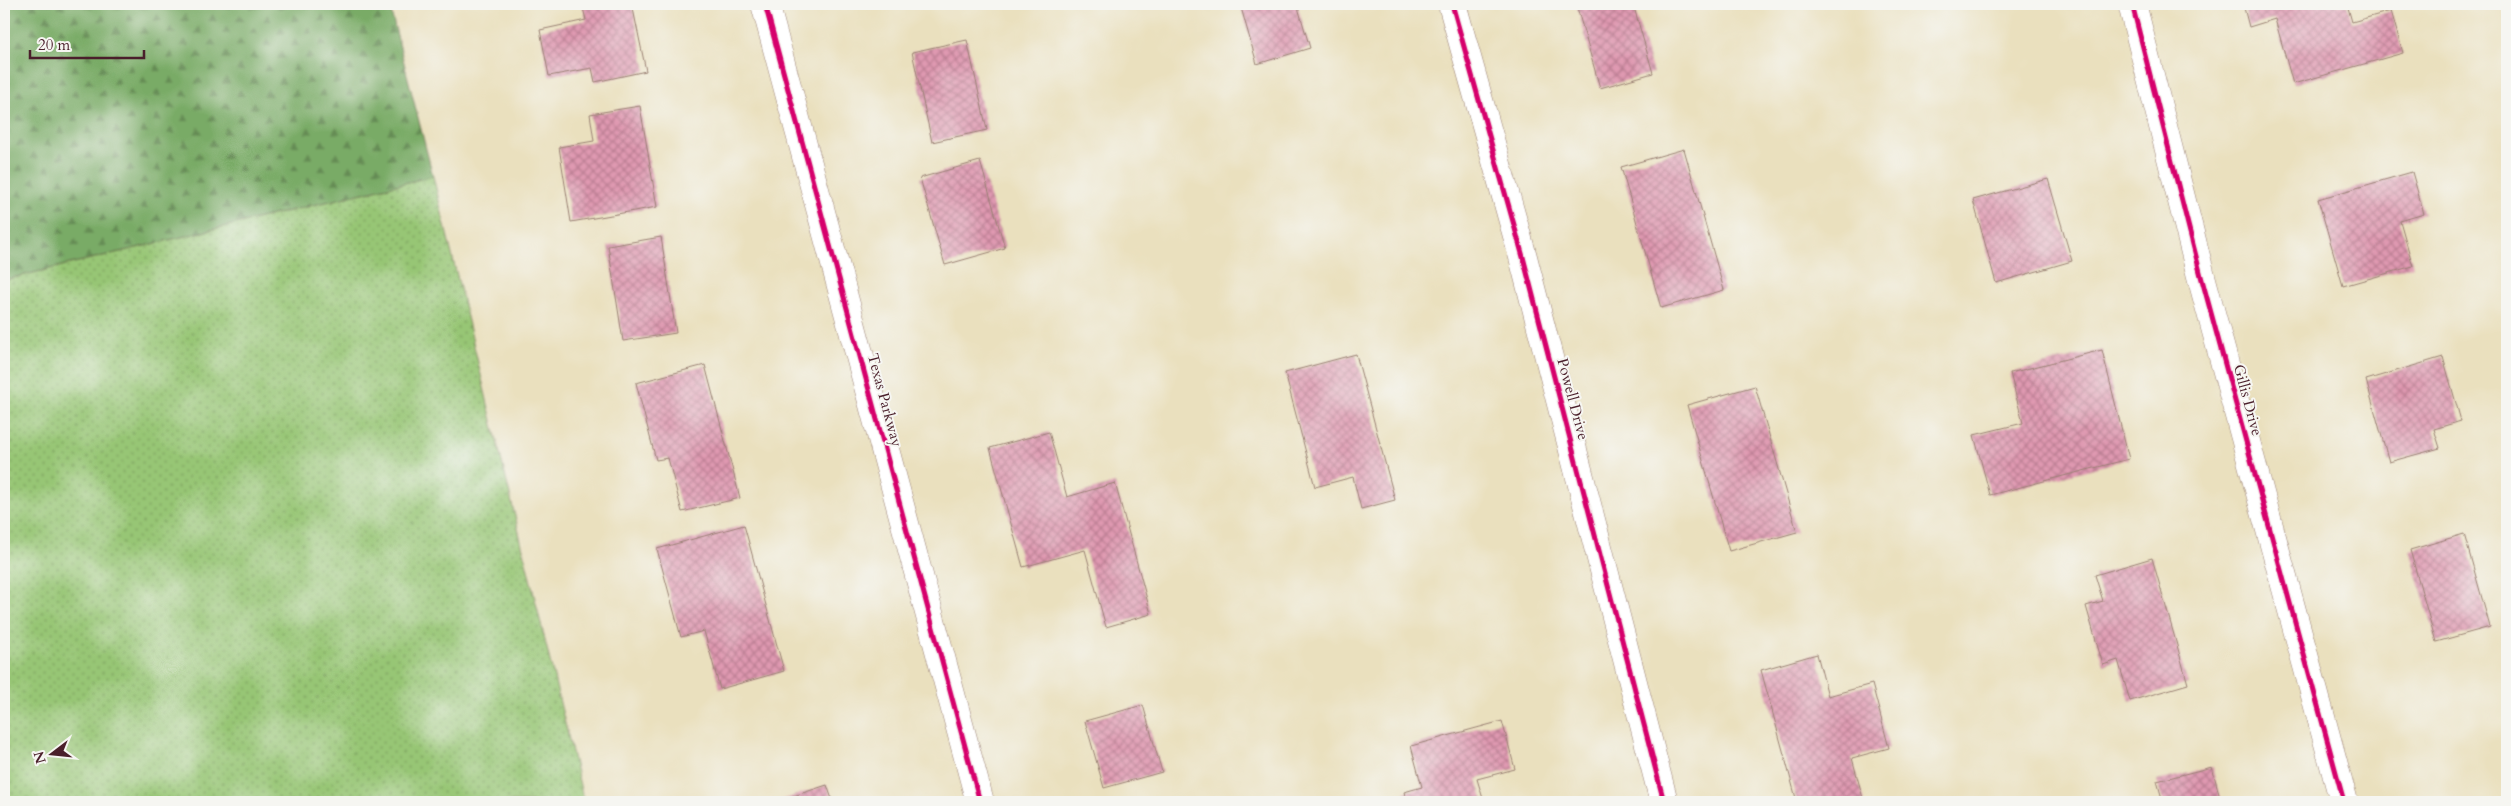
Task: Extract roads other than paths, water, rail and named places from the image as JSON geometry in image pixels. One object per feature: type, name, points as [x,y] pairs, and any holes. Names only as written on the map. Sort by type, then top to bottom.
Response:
[{"type":"street","name":"Texas Parkway","points":[[765,4],[980,802]]},
{"type":"street","name":"Powell Drive","points":[[1452,4],[1526,266],[1664,802]]},
{"type":"street","name":"Gillis Drive","points":[[2132,4],[2203,286],[2344,802]]}]
